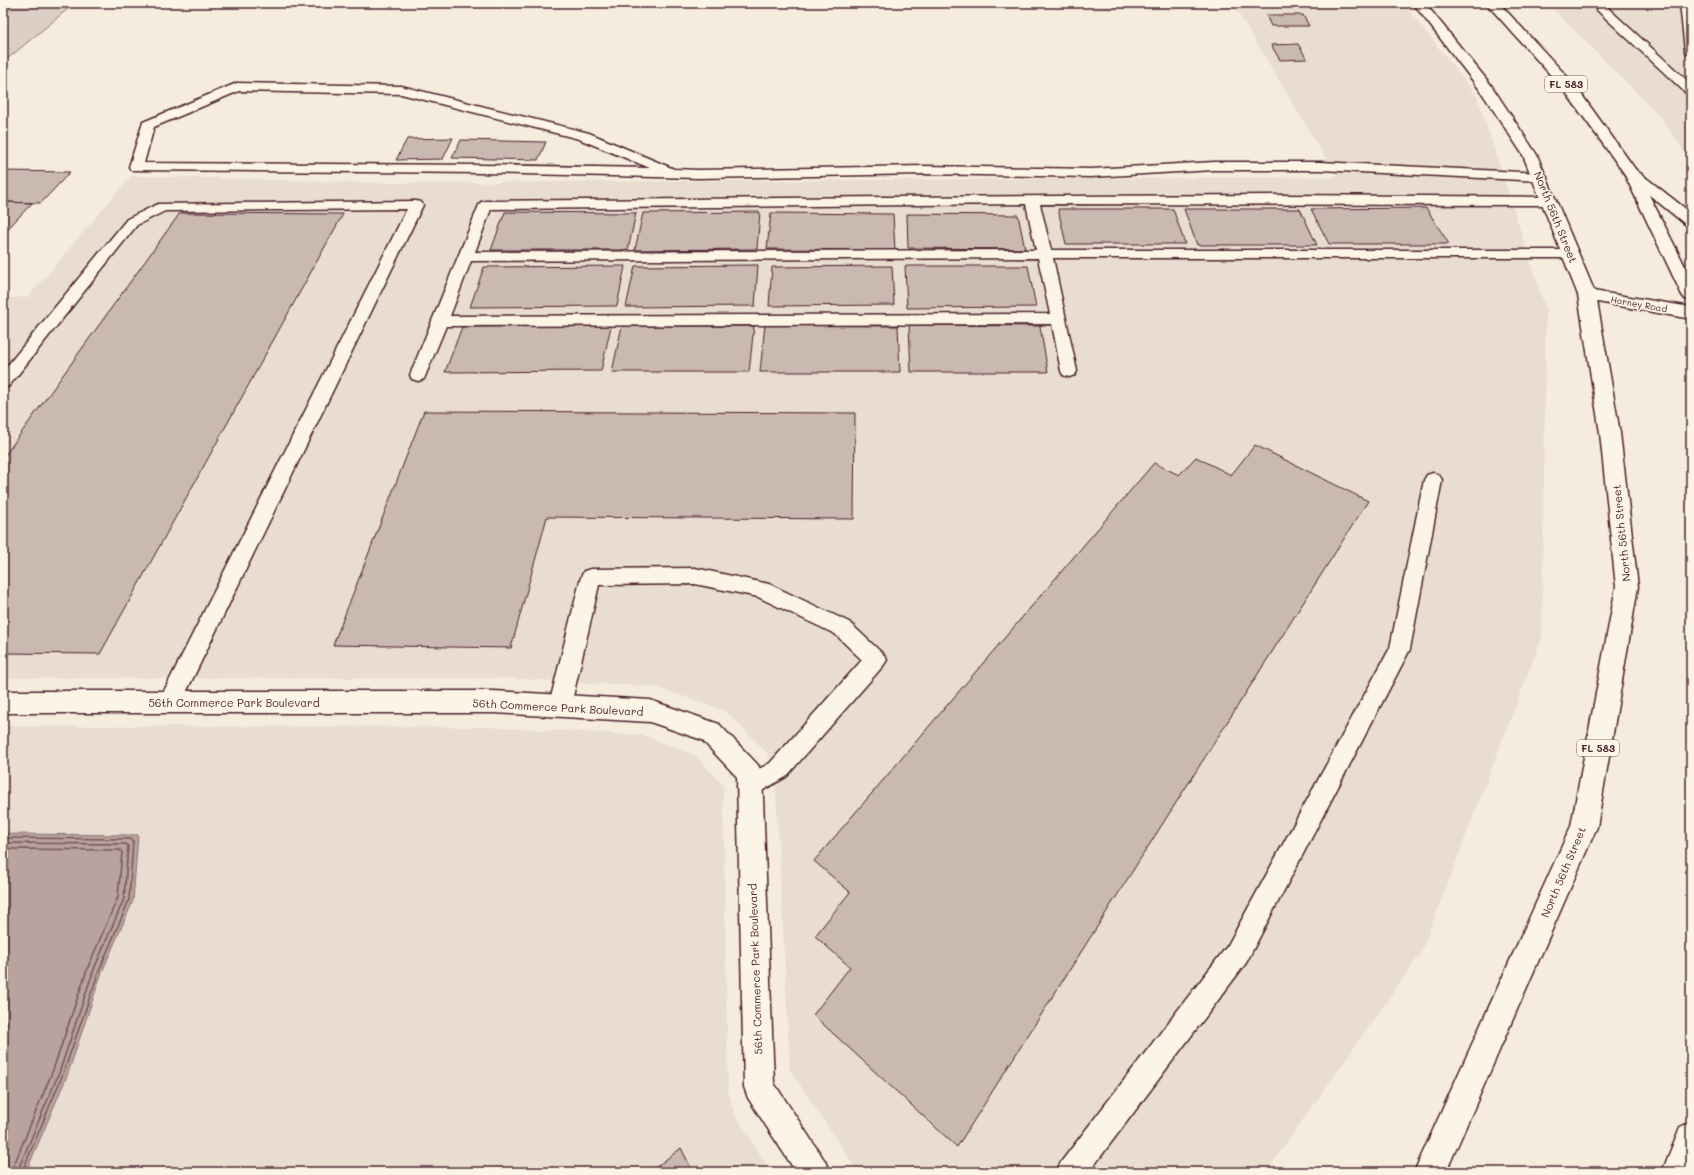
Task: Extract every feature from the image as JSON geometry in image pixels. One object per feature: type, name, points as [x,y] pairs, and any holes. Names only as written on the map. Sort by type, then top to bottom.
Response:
[{"type":"main road","name":"North 56th Street","points":[[1419,3],[1486,88],[1530,155],[1588,295],[1610,433],[1627,587],[1584,826],[1430,1172]]},
{"type":"main road","name":"FL 583","points":[[1492,3],[1569,87],[1631,173],[1691,295]]},
{"type":"main road","points":[[1631,173],[1691,221]]},
{"type":"main road","name":"Harney Road","points":[[1588,295],[1691,313]]},
{"type":"main road","name":"56th Commerce Park Boulevard","points":[[3,702],[494,702],[650,711],[710,732],[749,773],[759,1087],[814,1172]]},
{"type":"main road","points":[[1678,1172],[1691,1138]]},
{"type":"lane","points":[[1603,3],[1603,10],[1691,92]]},
{"type":"lane","points":[[1684,3],[1691,51]]},
{"type":"lane","points":[[672,173],[584,136],[400,90],[237,87],[148,125],[136,167],[474,169],[672,173],[924,170],[1090,173],[1214,166],[1320,166],[1540,177]]},
{"type":"lane","points":[[418,375],[486,205],[1410,199],[1549,201]]},
{"type":"lane","points":[[1032,201],[1069,371]]},
{"type":"lane","points":[[3,382],[132,222],[163,207],[416,205],[170,702]]},
{"type":"lane","points":[[465,257],[1044,254],[1571,254]]},
{"type":"lane","points":[[440,321],[1058,319]]},
{"type":"lane","points":[[1071,1172],[1237,954],[1400,649],[1433,480]]},
{"type":"lane","points":[[560,706],[591,577],[695,576],[762,590],[842,628],[876,660],[778,770],[749,787]]},
{"type":"shaded area","points":[[3,3],[75,3],[3,61]]},
{"type":"shaded area","points":[[1087,3],[1403,3],[1477,96],[1546,310],[1542,637],[1421,953],[1266,1172],[858,1172],[790,1070],[775,770],[767,753],[729,714],[721,709],[655,687],[501,678],[3,678],[3,298],[28,297],[131,176],[385,183],[1337,177],[1236,9],[1090,10]]},
{"type":"shaded area","points":[[1547,3],[1691,3],[1691,162],[1659,115]]},
{"type":"shaded area","points":[[3,726],[487,727],[642,735],[695,755],[723,785],[728,1091],[734,1113],[771,1172],[26,1172],[67,1076],[102,972],[133,901],[138,835],[3,834]]},
{"type":"water","points":[[3,834],[138,835],[133,901],[102,972],[67,1076],[26,1172],[3,1172]]},
{"type":"building","points":[[1266,15],[1303,15],[1309,26],[1271,26]]},
{"type":"building","points":[[1298,44],[1307,59],[1280,60],[1271,45]]},
{"type":"building","points":[[453,138],[443,159],[396,160],[407,139]]},
{"type":"building","points":[[461,140],[546,142],[538,160],[452,158]]},
{"type":"building","points":[[3,171],[70,172],[41,203],[3,202]]},
{"type":"building","points":[[3,202],[32,203],[3,234]]},
{"type":"building","points":[[1426,208],[1449,244],[1329,244],[1311,209]]},
{"type":"building","points":[[1058,209],[1173,209],[1185,244],[1066,244]]},
{"type":"building","points":[[1184,209],[1300,209],[1317,245],[1197,245]]},
{"type":"building","points":[[505,212],[636,213],[628,250],[491,250]]},
{"type":"building","points":[[760,212],[757,249],[635,250],[643,213]]},
{"type":"building","points":[[180,213],[343,214],[100,654],[3,653],[3,458]]},
{"type":"building","points":[[771,213],[893,214],[895,250],[767,249]]},
{"type":"building","points":[[907,214],[1018,215],[1025,249],[908,248]]},
{"type":"building","points":[[758,265],[755,306],[626,307],[635,266]]},
{"type":"building","points":[[625,266],[617,306],[470,307],[484,267]]},
{"type":"building","points":[[892,266],[894,305],[769,306],[772,267]]},
{"type":"building","points":[[905,266],[1028,266],[1036,307],[907,308]]},
{"type":"building","points":[[765,325],[898,326],[900,372],[760,372]]},
{"type":"building","points":[[909,325],[1040,326],[1048,372],[911,372]]},
{"type":"building","points":[[611,326],[601,371],[445,372],[462,327]]},
{"type":"building","points":[[622,326],[754,326],[749,372],[612,372]]},
{"type":"building","points":[[424,411],[855,413],[854,519],[547,517],[511,648],[333,645]]},
{"type":"building","points":[[1255,445],[1368,501],[957,1147],[813,1015],[850,967],[815,936],[850,892],[814,861],[1154,463],[1179,475],[1196,457],[1231,475]]},
{"type":"building","points":[[681,1148],[693,1172],[650,1172]]}]
